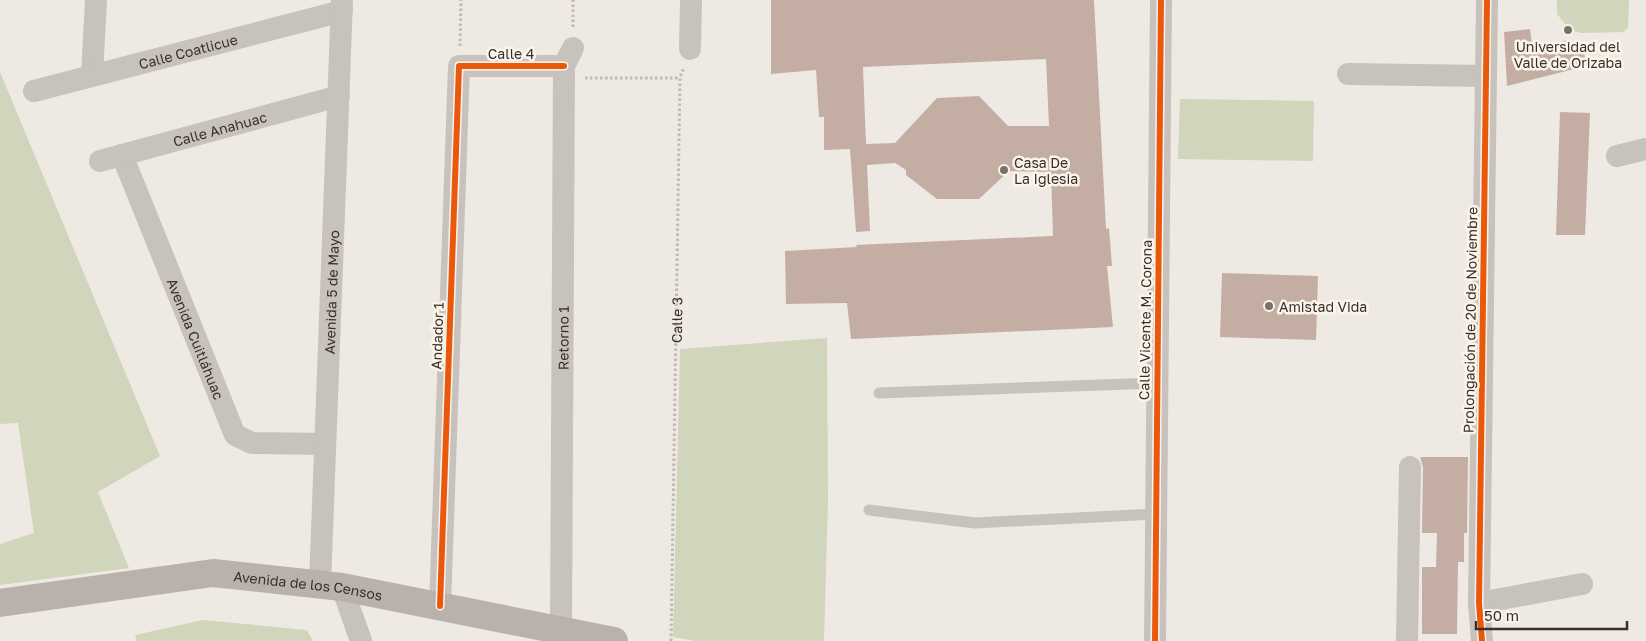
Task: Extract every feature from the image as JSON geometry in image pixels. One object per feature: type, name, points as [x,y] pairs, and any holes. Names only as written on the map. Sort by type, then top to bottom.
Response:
[{"type":"street","points":[[92,75],[96,0]]},
{"type":"street","points":[[690,49],[691,0]]},
{"type":"street","name":"Calle Vicente M. Corona","points":[[1155,641],[1161,0]]},
{"type":"street","name":"Prolongación de 20 de Noviembre","points":[[1482,641],[1478,604],[1487,0]]},
{"type":"street","name":"Calle Coatlicue","points":[[34,91],[342,5]]},
{"type":"street","name":"Avenida 5 de Mayo","points":[[331,586],[325,444],[342,5]]},
{"type":"street","name":"Calle 4","points":[[459,66],[567,64]]},
{"type":"street","name":"Retorno 1","points":[[561,629],[567,64]]},
{"type":"street","name":"Andador 1","points":[[440,606],[459,66]]},
{"type":"street","points":[[1348,74],[1486,76]]},
{"type":"street","name":"Calle Anahuac","points":[[100,161],[339,96]]},
{"type":"street","points":[[1617,156],[1646,149]]},
{"type":"street","name":"Avenida Cuitláhuac","points":[[122,155],[235,435],[252,443],[325,444]]},
{"type":"street","points":[[1407,641],[1410,467]]},
{"type":"street","name":"Avenida de los Censos","points":[[0,603],[212,573],[331,586],[561,629],[614,641]]},
{"type":"street","points":[[1478,604],[1582,584]]},
{"type":"street","points":[[331,586],[361,641]]},
{"type":"lane","points":[[879,393],[1157,383]]},
{"type":"lane","points":[[869,510],[975,523],[1156,514]]},
{"type":"path","points":[[459,66],[461,0]]},
{"type":"path","points":[[573,0],[567,64],[680,78]]},
{"type":"green space","points":[[1557,0],[1629,0],[1628,28],[1623,32],[1581,33],[1570,30],[1557,14]]},
{"type":"green space","points":[[0,72],[160,456],[98,492],[129,568],[0,585],[0,544],[34,533],[18,423],[0,424]]},
{"type":"green space","points":[[1180,99],[1314,101],[1313,161],[1178,159]]},
{"type":"green space","points":[[827,338],[828,500],[824,641],[696,641],[673,637],[680,349]]},
{"type":"green space","points":[[203,620],[307,630],[313,641],[137,641],[135,635]]},
{"type":"building","name":"Casa De La Iglesia","points":[[771,0],[1094,0],[1106,229],[1109,228],[1112,266],[1107,266],[1113,327],[851,339],[847,303],[786,304],[785,251],[857,247],[856,245],[1053,236],[1051,172],[1009,171],[979,199],[937,199],[906,175],[906,170],[895,163],[867,165],[870,231],[856,232],[850,149],[824,150],[824,117],[819,117],[816,70],[771,74]],"holes":[[[1046,59],[1049,126],[1008,126],[979,96],[937,98],[895,143],[866,144],[863,67]]]},
{"type":"building","points":[[1530,29],[1533,50],[1567,40],[1568,49],[1583,45],[1586,66],[1507,86],[1504,32]]},
{"type":"building","points":[[1560,112],[1590,113],[1585,235],[1556,235]]},
{"type":"building","name":"Amistad Vida","points":[[1222,273],[1318,276],[1316,340],[1220,337]]},
{"type":"building","points":[[1420,457],[1468,457],[1467,533],[1464,533],[1464,562],[1458,562],[1457,634],[1422,634],[1422,567],[1436,567],[1437,533],[1422,533],[1423,467]]},
{"type":"cycle path","points":[[1155,641],[1161,0]]},
{"type":"cycle path","points":[[1482,641],[1479,603],[1487,0]]},
{"type":"cycle path","points":[[440,606],[459,66],[564,66]]},
{"type":"place","name":"Universidad del Valle de Orizaba","points":[[1568,30]]},
{"type":"place","name":"Casa De La Iglesia","points":[[1004,170]]},
{"type":"place","name":"Amistad Vida","points":[[1269,306]]}]
